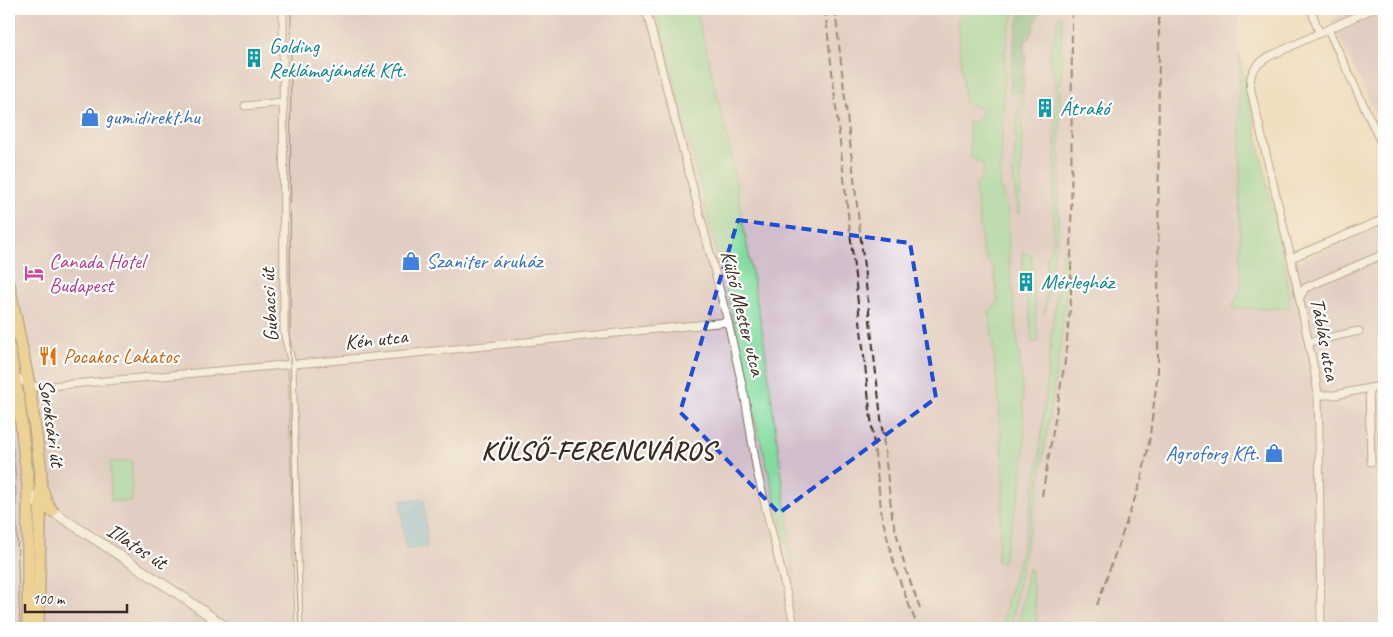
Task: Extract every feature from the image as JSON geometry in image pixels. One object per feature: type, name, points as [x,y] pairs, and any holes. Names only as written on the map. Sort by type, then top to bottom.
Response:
[{"type":"main road","name":"Soroksári út","points":[[9,285],[29,385],[38,442],[41,487],[46,502],[45,510]]},
{"type":"main road","name":"Soroksári út","points":[[9,348],[19,403],[28,485],[28,628]]},
{"type":"main road","points":[[38,628],[45,510]]},
{"type":"street","name":"Gubacsi út","points":[[283,9],[284,332],[292,364],[299,628]]},
{"type":"street","name":"Külső Mester utca","points":[[646,9],[728,322],[745,398],[757,471],[795,628]]},
{"type":"street","points":[[1311,9],[1319,33],[1372,9]]},
{"type":"street","points":[[1328,29],[1384,150]]},
{"type":"street","name":"Táblás utca","points":[[1319,33],[1258,63],[1253,71],[1250,85],[1300,297],[1318,395],[1321,628]]},
{"type":"street","points":[[245,106],[283,102]]},
{"type":"street","points":[[1291,258],[1384,219]]},
{"type":"street","points":[[1300,297],[1305,288],[1384,254]]},
{"type":"street","name":"Kén utca","points":[[29,385],[46,386],[384,356],[728,322]]},
{"type":"street","points":[[1309,342],[1359,331]]},
{"type":"street","points":[[15,376],[29,385],[19,403]]},
{"type":"street","points":[[1318,395],[1335,395],[1384,385]]},
{"type":"street","points":[[1369,389],[1371,462]]},
{"type":"street","name":"Illatos út","points":[[28,485],[31,498],[45,510],[183,597],[227,628]]},
{"type":"street","points":[[28,519],[45,510]]},
{"type":"highlighted area","points":[[738,220],[910,243],[936,398],[779,513],[680,412]]},
{"type":"shaded area","points":[[9,9],[656,9],[735,325],[749,396],[794,570],[763,335],[729,145],[696,9],[1239,9],[1241,287],[1233,309],[1290,308],[1285,267],[1384,225],[1384,628],[1321,628],[1321,611],[1317,611],[1316,628],[9,628]]},
{"type":"shaded area","points":[[1355,9],[1384,9],[1384,131],[1331,20]]},
{"type":"green space","points":[[656,9],[696,9],[729,145],[763,335],[795,576],[749,396],[735,325]]},
{"type":"green space","points":[[962,9],[1015,9],[1008,33],[1005,53],[1000,187],[1008,211],[1009,260],[1022,384],[1025,442],[1020,490],[1002,563],[997,562],[1003,496],[1003,473],[999,401],[989,310],[994,308],[998,302],[994,269],[983,253],[975,184],[982,178],[984,173],[983,164],[971,157],[968,122],[974,122],[982,117],[982,110],[965,103],[957,20]]},
{"type":"green space","points":[[1022,9],[1042,9],[1031,35],[1025,42],[1024,50],[1026,55],[1023,93],[1010,90],[1013,49]]},
{"type":"green space","points":[[1059,16],[1062,16],[1058,230],[1044,314],[1047,254],[1053,242],[1056,80],[1048,55],[1055,36]]},
{"type":"green space","points":[[1239,52],[1285,267],[1290,308],[1232,309],[1241,287]]},
{"type":"green space","points":[[1010,90],[1023,93],[1020,214],[1018,214],[1013,173],[1019,96],[1010,94]]},
{"type":"green space","points":[[1063,249],[1066,249],[1066,294],[1061,341],[1038,491],[1019,579],[1011,628],[1002,628],[1025,538],[1039,460],[1053,319]]},
{"type":"green space","points":[[1022,252],[1031,255],[1038,342],[1032,343],[1029,310],[1024,285],[1031,284],[1031,279],[1025,279],[1023,276]]},
{"type":"green space","points":[[132,461],[132,501],[111,501],[110,462]]},
{"type":"green space","points":[[1028,568],[1031,571],[1038,628],[1019,628]]},
{"type":"water","points":[[424,499],[427,547],[405,549],[401,501]]},
{"type":"tram line","points":[[291,9],[290,354],[293,501],[299,628]]},
{"type":"tram line","points":[[9,416],[15,470],[20,628]]},
{"type":"railway","points":[[825,9],[882,517],[896,571],[918,628]]},
{"type":"railway","points":[[835,9],[892,516],[905,567],[920,609]]},
{"type":"railway","points":[[1042,496],[1065,361],[1071,297],[1072,9]]},
{"type":"railway","points":[[1097,605],[1141,481],[1149,443],[1158,371],[1159,9]]},
{"type":"place","name":"Golding Reklámajándék Kft.","points":[[254,58]]},
{"type":"place","name":"Átrakó","points":[[1045,108]]},
{"type":"place","name":"gumidirekt.hu","points":[[90,117]]},
{"type":"place","name":"Szaniter áruház","points":[[411,261]]},
{"type":"place","name":"Canada Hotel Budapest","points":[[34,273]]},
{"type":"place","name":"Mérlegház","points":[[1026,282]]},
{"type":"place","name":"Pocakos Lakatos","points":[[48,356]]},
{"type":"place","name":"Agroforg Kft.","points":[[1274,453]]},
{"type":"district","name":"KÜLSŐ-FERENCVÁROS","points":[[598,450]]}]
